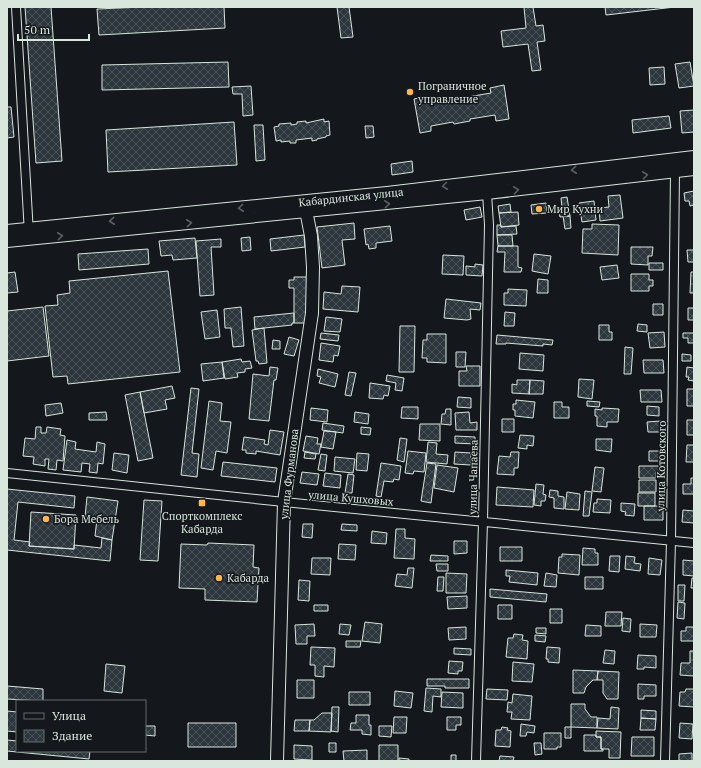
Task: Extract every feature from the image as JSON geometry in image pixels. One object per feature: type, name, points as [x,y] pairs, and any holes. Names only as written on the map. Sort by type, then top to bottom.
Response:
[{"type":"main road","name":"Кабардинская улица","points":[[305,207],[694,157]]},
{"type":"main road","name":"Кабардинская улица","points":[[7,231],[29,234],[305,207],[487,193],[694,169]]},
{"type":"main road","name":"улица Фурманова","points":[[277,761],[284,502],[312,313],[313,267],[305,207]]},
{"type":"main road","name":"Кабардинская улица","points":[[7,242],[29,234]]},
{"type":"street","points":[[16,7],[29,234]]},
{"type":"street","name":"улица Котовского","points":[[665,761],[671,541],[675,171]]},
{"type":"street","name":"улица Чапаева","points":[[476,761],[489,225],[487,193]]},
{"type":"street","name":"улица Кушховых","points":[[7,473],[694,543]]},
{"type":"building","points":[[25,7],[51,7],[62,161],[36,163]]},
{"type":"building","points":[[143,7],[224,7],[225,28],[99,35],[97,9]]},
{"type":"building","points":[[337,7],[349,7],[353,37],[341,38]]},
{"type":"building","points":[[524,7],[533,7],[536,26],[543,25],[545,41],[537,42],[541,70],[532,71],[528,44],[503,47],[501,31],[526,28]]},
{"type":"building","points":[[605,7],[675,7],[606,15]]},
{"type":"building","points":[[228,62],[229,87],[102,90],[102,65]]},
{"type":"building","points":[[690,62],[694,86],[679,88],[675,64]]},
{"type":"building","points":[[664,67],[665,84],[650,85],[649,68]]},
{"type":"building","points":[[504,85],[509,119],[496,121],[495,115],[470,119],[470,121],[454,124],[453,122],[431,126],[431,131],[420,133],[414,99],[425,97],[426,104],[491,93],[490,88]]},
{"type":"building","points":[[251,86],[253,115],[243,116],[242,94],[233,94],[232,87]]},
{"type":"building","points":[[7,107],[11,107],[14,137],[7,138]]},
{"type":"building","points":[[694,110],[694,132],[682,133],[680,111]]},
{"type":"building","points":[[669,116],[671,128],[633,133],[632,120]]},
{"type":"building","points":[[324,119],[324,122],[329,121],[330,135],[326,137],[312,141],[312,138],[296,140],[296,143],[290,143],[290,141],[281,142],[281,140],[276,141],[274,127],[279,126],[279,124],[291,123],[291,125],[297,124],[297,122],[306,121],[306,123]]},
{"type":"building","points":[[234,122],[237,165],[108,172],[106,130]]},
{"type":"building","points":[[254,125],[263,125],[265,160],[256,161]]},
{"type":"building","points":[[365,126],[373,126],[374,137],[366,138]]},
{"type":"building","points":[[412,161],[413,172],[392,175],[391,164]]},
{"type":"building","points":[[694,191],[694,205],[690,206],[689,201],[685,201],[684,193]]},
{"type":"building","points":[[620,195],[623,218],[600,221],[599,208],[609,207],[608,196]]},
{"type":"building","points":[[567,197],[570,216],[560,217],[558,208],[562,207],[561,198]]},
{"type":"building","points":[[594,201],[596,220],[582,222],[579,203]]},
{"type":"building","points":[[546,203],[547,213],[532,214],[531,205]]},
{"type":"building","points":[[510,204],[511,212],[499,213],[498,206]]},
{"type":"building","points":[[480,207],[482,217],[466,220],[464,210]]},
{"type":"building","points":[[518,212],[519,225],[501,227],[499,213]]},
{"type":"building","points":[[563,216],[570,216],[571,228],[565,229]]},
{"type":"building","points":[[354,223],[355,239],[342,240],[345,265],[322,268],[317,227]]},
{"type":"building","points":[[592,224],[619,225],[618,255],[582,253],[583,229],[592,229]]},
{"type":"building","points":[[497,225],[501,225],[501,227],[516,226],[517,234],[497,235]]},
{"type":"building","points":[[390,226],[392,241],[376,243],[376,248],[369,249],[368,244],[366,245],[364,229]]},
{"type":"building","points":[[304,235],[305,247],[271,251],[270,239]]},
{"type":"building","points":[[497,235],[512,235],[513,246],[498,246]]},
{"type":"building","points":[[250,237],[251,250],[242,251],[241,238]]},
{"type":"building","points":[[195,238],[197,258],[173,260],[172,255],[161,256],[159,241]]},
{"type":"building","points":[[221,239],[221,247],[211,247],[214,295],[200,296],[196,241]]},
{"type":"building","points":[[498,246],[518,246],[518,267],[522,268],[521,272],[504,272],[505,252],[497,252]]},
{"type":"building","points":[[631,247],[653,247],[652,256],[648,256],[648,265],[631,264]]},
{"type":"building","points":[[148,249],[149,264],[79,270],[78,254]]},
{"type":"building","points":[[687,250],[694,250],[694,262],[688,262]]},
{"type":"building","points":[[534,254],[551,256],[548,274],[532,271]]},
{"type":"building","points":[[443,255],[464,256],[463,275],[442,274]]},
{"type":"building","points":[[649,263],[663,263],[663,270],[649,270]]},
{"type":"building","points":[[475,264],[483,265],[482,276],[466,275],[466,266],[475,267]]},
{"type":"building","points":[[617,265],[619,278],[602,280],[600,267]]},
{"type":"building","points":[[168,271],[180,372],[68,384],[67,376],[53,377],[45,306],[58,305],[57,295],[70,293],[69,281]]},
{"type":"building","points":[[15,272],[18,292],[7,293],[7,273]]},
{"type":"building","points":[[691,272],[694,272],[694,293],[690,293]]},
{"type":"building","points":[[631,274],[649,274],[649,280],[653,280],[653,286],[649,286],[649,291],[631,291]]},
{"type":"building","points":[[294,277],[307,277],[308,323],[294,323],[294,288],[289,288],[289,280],[294,280]]},
{"type":"building","points":[[538,279],[548,280],[548,293],[537,293]]},
{"type":"building","points":[[342,286],[360,287],[358,312],[323,309],[324,292],[341,294]]},
{"type":"building","points":[[508,289],[527,290],[526,306],[504,305],[504,293],[508,293]]},
{"type":"building","points":[[446,299],[481,303],[480,310],[470,309],[471,319],[467,320],[444,318]]},
{"type":"building","points":[[653,304],[663,304],[663,315],[653,315]]},
{"type":"building","points":[[43,307],[49,356],[7,361],[7,311]]},
{"type":"building","points":[[241,307],[244,346],[233,347],[231,328],[225,328],[224,309]]},
{"type":"building","points":[[688,308],[694,308],[694,320],[688,320]]},
{"type":"building","points":[[217,310],[220,337],[205,339],[201,312]]},
{"type":"building","points":[[505,312],[515,313],[514,326],[504,326]]},
{"type":"building","points":[[294,313],[294,323],[292,323],[292,325],[255,329],[254,317]]},
{"type":"building","points":[[326,317],[342,319],[340,332],[324,331]]},
{"type":"building","points":[[638,324],[647,325],[647,332],[637,331]]},
{"type":"building","points":[[599,325],[609,325],[609,332],[612,332],[612,340],[599,340]]},
{"type":"building","points":[[400,326],[415,326],[414,372],[399,372]]},
{"type":"building","points":[[264,328],[267,363],[259,364],[258,361],[256,361],[252,330]]},
{"type":"building","points":[[664,332],[665,347],[650,348],[648,333]]},
{"type":"building","points":[[321,333],[339,335],[338,341],[320,339]]},
{"type":"building","points":[[683,333],[694,333],[694,343],[688,343],[688,338],[683,338]]},
{"type":"building","points":[[427,334],[446,334],[446,363],[427,362],[427,358],[422,358],[423,340],[427,340]]},
{"type":"building","points":[[497,335],[553,340],[552,345],[543,344],[543,346],[506,343],[496,344]]},
{"type":"building","points":[[289,337],[299,340],[294,356],[284,354]]},
{"type":"building","points":[[273,340],[280,341],[280,349],[272,349]]},
{"type":"building","points":[[321,343],[340,346],[338,356],[334,355],[333,362],[319,360]]},
{"type":"building","points":[[625,347],[633,348],[631,374],[624,374]]},
{"type":"building","points":[[456,352],[466,352],[465,367],[456,367]]},
{"type":"building","points":[[520,353],[544,355],[543,371],[519,369]]},
{"type":"building","points":[[682,354],[691,355],[691,361],[682,361]]},
{"type":"building","points":[[241,359],[242,362],[250,361],[252,368],[245,369],[245,372],[237,373],[238,377],[225,379],[222,362]]},
{"type":"building","points":[[643,360],[663,360],[664,373],[644,373]]},
{"type":"building","points":[[222,362],[224,378],[203,381],[201,364]]},
{"type":"building","points":[[466,366],[480,366],[480,386],[459,386],[459,371],[467,371]]},
{"type":"building","points":[[270,367],[278,368],[276,380],[274,380],[269,421],[249,419],[253,374],[269,376]]},
{"type":"building","points":[[687,367],[694,368],[694,381],[688,380],[689,377],[686,377]]},
{"type":"building","points":[[318,369],[338,374],[335,387],[319,383],[321,377],[317,376]]},
{"type":"building","points":[[349,372],[356,373],[351,396],[345,395]]},
{"type":"building","points":[[387,375],[404,378],[402,391],[395,390],[396,383],[386,381]]},
{"type":"building","points":[[579,379],[594,380],[592,399],[578,397]]},
{"type":"building","points":[[517,380],[530,380],[529,394],[512,393],[512,384],[517,385]]},
{"type":"building","points":[[530,380],[544,381],[543,394],[529,394]]},
{"type":"building","points":[[370,383],[390,386],[388,396],[384,395],[383,399],[369,398]]},
{"type":"building","points":[[172,386],[175,398],[165,400],[167,409],[144,413],[140,392]]},
{"type":"building","points":[[191,388],[199,389],[192,453],[199,454],[197,477],[181,475]]},
{"type":"building","points":[[687,389],[694,389],[694,406],[687,406]]},
{"type":"building","points":[[640,390],[661,390],[662,402],[641,402]]},
{"type":"building","points":[[140,392],[153,458],[138,461],[125,395]]},
{"type":"building","points":[[458,397],[471,398],[471,408],[457,407]]},
{"type":"building","points":[[516,400],[535,402],[533,418],[515,416],[513,404],[516,404]]},
{"type":"building","points":[[209,401],[222,403],[220,421],[231,422],[227,453],[216,451],[213,470],[201,468]]},
{"type":"building","points":[[587,401],[600,402],[599,407],[587,406]]},
{"type":"building","points":[[554,402],[562,402],[562,407],[569,407],[569,418],[554,418]]},
{"type":"building","points":[[61,403],[63,413],[46,416],[45,405]]},
{"type":"building","points":[[647,406],[659,407],[659,416],[647,415]]},
{"type":"building","points":[[402,407],[418,407],[418,419],[401,418]]},
{"type":"building","points":[[311,408],[328,410],[327,422],[310,420]]},
{"type":"building","points":[[602,408],[619,409],[618,422],[607,422],[607,427],[597,426],[595,409],[602,410]]},
{"type":"building","points":[[446,409],[451,409],[451,425],[441,424],[442,414],[445,414]]},
{"type":"building","points":[[106,412],[107,420],[89,420],[89,413]]},
{"type":"building","points":[[355,412],[369,414],[368,424],[354,422]]},
{"type":"building","points":[[469,412],[470,423],[477,422],[477,430],[456,430],[455,413]]},
{"type":"building","points":[[502,419],[514,419],[514,432],[502,432]]},
{"type":"building","points":[[687,420],[694,420],[694,435],[687,435]]},
{"type":"building","points":[[661,421],[661,432],[648,432],[647,422]]},
{"type":"building","points":[[323,423],[344,426],[343,433],[322,430]]},
{"type":"building","points":[[420,424],[440,424],[440,441],[419,440]]},
{"type":"building","points":[[36,427],[41,427],[41,433],[46,433],[47,427],[61,429],[60,435],[65,436],[63,461],[57,460],[56,470],[48,469],[49,459],[45,459],[45,466],[33,464],[34,457],[23,456],[25,438],[35,439]]},
{"type":"building","points":[[361,427],[371,428],[370,435],[361,434]]},
{"type":"building","points":[[270,430],[284,432],[280,455],[256,451],[256,454],[246,453],[246,450],[242,450],[244,437],[265,440],[264,444],[268,445]]},
{"type":"building","points":[[324,431],[336,432],[333,449],[321,447]]},
{"type":"building","points":[[520,435],[534,436],[533,446],[527,445],[527,449],[518,448]]},
{"type":"building","points":[[306,436],[318,438],[317,444],[321,444],[319,454],[303,451]]},
{"type":"building","points":[[455,436],[475,437],[475,444],[455,443]]},
{"type":"building","points":[[400,438],[407,439],[404,462],[397,460]]},
{"type":"building","points":[[596,439],[612,439],[611,452],[596,450]]},
{"type":"building","points":[[67,440],[76,442],[75,449],[96,452],[97,442],[105,444],[103,464],[98,463],[97,473],[89,472],[90,464],[82,463],[81,472],[63,470]]},
{"type":"building","points":[[428,442],[437,443],[436,454],[448,455],[447,464],[426,462]]},
{"type":"building","points":[[687,445],[694,445],[694,462],[686,462]]},
{"type":"building","points":[[408,451],[426,453],[424,472],[414,471],[413,474],[405,473]]},
{"type":"building","points":[[649,451],[662,451],[662,461],[649,461]]},
{"type":"building","points":[[305,452],[316,454],[315,459],[304,458]]},
{"type":"building","points":[[455,452],[471,453],[471,465],[454,464]]},
{"type":"building","points":[[511,452],[519,452],[518,468],[514,468],[514,475],[497,474],[499,456],[510,457]]},
{"type":"building","points":[[114,453],[129,455],[127,473],[112,470]]},
{"type":"building","points":[[357,453],[369,454],[367,471],[356,470]]},
{"type":"building","points":[[321,454],[327,455],[325,471],[318,470]]},
{"type":"building","points":[[335,457],[355,459],[353,473],[334,471]]},
{"type":"building","points":[[223,462],[277,468],[275,482],[221,476]]},
{"type":"building","points":[[381,463],[401,466],[399,480],[394,479],[393,482],[384,481],[381,497],[376,496]]},
{"type":"building","points":[[427,463],[436,464],[431,503],[421,501]]},
{"type":"building","points":[[437,465],[458,468],[454,492],[434,488]]},
{"type":"building","points":[[639,466],[659,466],[659,472],[656,472],[656,478],[639,478]]},
{"type":"building","points":[[595,467],[604,468],[601,492],[592,491]]},
{"type":"building","points":[[302,472],[319,474],[317,485],[300,483]]},
{"type":"building","points":[[325,473],[341,475],[340,488],[323,486]]},
{"type":"building","points":[[348,474],[354,475],[352,493],[345,493]]},
{"type":"building","points":[[691,478],[694,478],[694,494],[683,494],[683,484],[691,484]]},
{"type":"building","points":[[639,480],[656,480],[656,492],[639,492]]},
{"type":"building","points":[[536,484],[544,485],[543,494],[546,495],[545,501],[541,501],[541,506],[534,505]]},
{"type":"building","points":[[497,487],[534,490],[533,507],[496,505]]},
{"type":"building","points":[[7,489],[75,496],[74,508],[18,502],[14,540],[30,542],[29,546],[74,549],[74,545],[101,548],[102,538],[112,540],[110,561],[7,550]]},
{"type":"building","points":[[550,490],[558,491],[558,496],[564,497],[564,509],[554,508],[554,498],[549,497]]},
{"type":"building","points":[[585,491],[592,492],[589,516],[583,516]]},
{"type":"building","points":[[567,492],[580,494],[579,510],[565,509]]},
{"type":"building","points":[[638,493],[655,493],[655,506],[638,506]]},
{"type":"building","points":[[87,497],[118,501],[112,540],[95,536],[97,519],[85,517]]},
{"type":"building","points":[[597,499],[611,500],[610,513],[593,512],[594,503],[597,503]]},
{"type":"building","points":[[144,500],[162,501],[158,561],[140,560]]},
{"type":"building","points":[[621,503],[635,504],[634,516],[625,515],[626,512],[621,511]]},
{"type":"building","points":[[644,506],[663,506],[663,520],[644,520]]},
{"type":"building","points":[[683,510],[694,511],[694,523],[682,522]]},
{"type":"building","points":[[31,512],[76,515],[74,549],[29,546]]},
{"type":"building","points":[[303,524],[313,524],[312,538],[302,537]]},
{"type":"building","points":[[342,524],[357,525],[357,531],[341,530]]},
{"type":"building","points":[[396,529],[405,529],[405,538],[415,539],[414,559],[394,558]]},
{"type":"building","points":[[372,531],[387,533],[386,544],[371,543]]},
{"type":"building","points":[[454,541],[467,541],[467,553],[454,554]]},
{"type":"building","name":"Кабарда","points":[[208,543],[254,545],[253,567],[259,568],[257,602],[205,600],[205,589],[179,588],[181,544],[207,545]]},
{"type":"building","points":[[339,544],[356,545],[355,560],[338,559]]},
{"type":"building","points":[[500,547],[522,547],[522,561],[500,561]]},
{"type":"building","points":[[583,548],[595,549],[595,553],[598,553],[598,565],[582,565]]},
{"type":"building","points":[[562,554],[580,555],[579,575],[558,573],[559,557],[562,557]]},
{"type":"building","points":[[431,555],[448,556],[448,561],[430,561]]},
{"type":"building","points":[[610,556],[620,556],[619,572],[609,571]]},
{"type":"building","points":[[626,556],[635,557],[634,563],[641,564],[640,571],[625,569]]},
{"type":"building","points":[[312,558],[331,558],[330,575],[311,574]]},
{"type":"building","points":[[649,558],[662,560],[660,575],[648,574]]},
{"type":"building","points":[[683,560],[694,561],[694,576],[683,575]]},
{"type":"building","points":[[436,564],[448,564],[448,571],[437,571]]},
{"type":"building","points":[[408,568],[414,568],[412,588],[395,586],[397,574],[407,575]]},
{"type":"building","points":[[506,570],[538,573],[537,585],[509,582],[510,576],[506,576]]},
{"type":"building","points":[[446,573],[467,574],[466,593],[446,593]]},
{"type":"building","points":[[546,573],[557,575],[556,587],[544,586]]},
{"type":"building","points":[[438,577],[444,577],[443,591],[437,591]]},
{"type":"building","points":[[585,577],[603,577],[603,589],[585,589]]},
{"type":"building","points":[[692,578],[694,578],[694,588],[691,588]]},
{"type":"building","points":[[299,580],[310,581],[309,601],[298,600]]},
{"type":"building","points":[[678,585],[685,585],[684,601],[678,601]]},
{"type":"building","points":[[490,589],[547,594],[546,602],[490,597]]},
{"type":"building","points":[[467,596],[467,608],[448,609],[447,597]]},
{"type":"building","points":[[678,602],[685,603],[684,619],[677,618]]},
{"type":"building","points":[[314,605],[328,605],[328,611],[314,611]]},
{"type":"building","points":[[498,605],[512,605],[512,619],[498,619]]},
{"type":"building","points":[[550,609],[562,609],[562,623],[550,623]]},
{"type":"building","points":[[606,612],[622,612],[621,626],[605,626]]},
{"type":"building","points":[[623,618],[631,619],[630,632],[622,631]]},
{"type":"building","points":[[365,622],[382,624],[380,643],[362,641]]},
{"type":"building","points":[[314,624],[315,636],[307,636],[307,644],[296,644],[295,625]]},
{"type":"building","points":[[340,624],[351,625],[349,635],[339,634]]},
{"type":"building","points":[[640,624],[657,625],[656,637],[640,637]]},
{"type":"building","points":[[586,625],[601,626],[601,636],[585,636]]},
{"type":"building","points":[[466,627],[466,639],[449,640],[448,628]]},
{"type":"building","points":[[686,627],[694,627],[694,641],[681,641],[681,631],[686,631]]},
{"type":"building","points":[[536,628],[546,628],[546,634],[536,633]]},
{"type":"building","points":[[514,634],[523,635],[522,640],[528,641],[527,659],[506,657],[508,638],[513,638]]},
{"type":"building","points":[[535,635],[546,636],[545,642],[535,641]]},
{"type":"building","points":[[346,641],[361,641],[360,647],[346,647]]},
{"type":"building","points":[[311,647],[335,648],[334,667],[324,666],[324,677],[315,676],[315,665],[310,665]]},
{"type":"building","points":[[547,647],[560,648],[559,663],[548,662],[548,659],[546,659]]},
{"type":"building","points":[[454,648],[471,649],[471,655],[454,654]]},
{"type":"building","points":[[605,650],[615,651],[614,664],[603,663]]},
{"type":"building","points":[[690,651],[694,651],[694,676],[680,675],[681,663],[690,663]]},
{"type":"building","points":[[638,655],[656,656],[656,668],[644,667],[644,669],[637,669]]},
{"type":"building","points":[[449,661],[463,662],[462,671],[458,671],[458,674],[448,673]]},
{"type":"building","points":[[513,662],[534,664],[532,682],[512,681]]},
{"type":"building","points":[[106,664],[125,666],[122,693],[104,691]]},
{"type":"building","points":[[573,670],[598,671],[597,680],[593,680],[586,687],[584,693],[573,693]]},
{"type":"building","points":[[598,671],[619,672],[618,699],[607,699],[603,693],[603,680],[597,680]]},
{"type":"building","points":[[427,679],[469,679],[469,688],[427,686]]},
{"type":"building","points":[[297,680],[314,680],[314,698],[297,698]]},
{"type":"building","points":[[638,684],[656,685],[656,696],[644,696],[644,699],[638,699]]},
{"type":"building","points":[[7,686],[43,689],[43,700],[7,699]]},
{"type":"building","points":[[426,688],[441,689],[441,697],[433,696],[432,712],[424,711]]},
{"type":"building","points":[[487,689],[508,690],[507,700],[486,699]]},
{"type":"building","points":[[686,689],[694,689],[694,707],[679,706],[680,692],[685,692]]},
{"type":"building","points":[[395,691],[413,693],[411,708],[394,706]]},
{"type":"building","points":[[349,692],[370,692],[370,705],[349,705]]},
{"type":"building","points":[[442,692],[463,693],[463,708],[441,707]]},
{"type":"building","points":[[513,694],[532,696],[530,720],[511,719],[512,712],[507,712],[508,702],[512,703]]},
{"type":"building","points":[[571,704],[585,704],[585,709],[591,717],[597,717],[597,728],[571,727]]},
{"type":"building","points":[[332,707],[339,707],[338,732],[331,731]]},
{"type":"building","points":[[611,707],[619,708],[618,729],[597,728],[598,718],[610,719]]},
{"type":"building","points":[[641,710],[656,711],[656,719],[641,718]]},
{"type":"building","points":[[7,711],[16,712],[16,732],[7,731]]},
{"type":"building","points":[[322,713],[332,713],[331,732],[309,731],[310,720],[314,720]]},
{"type":"building","points":[[356,715],[369,715],[371,735],[362,734],[362,730],[350,730],[351,723],[356,723]]},
{"type":"building","points":[[394,717],[407,717],[406,733],[393,733]]},
{"type":"building","points":[[447,717],[461,717],[461,725],[456,725],[456,730],[447,730]]},
{"type":"building","points":[[641,718],[656,719],[655,730],[640,730]]},
{"type":"building","points":[[295,720],[310,720],[309,731],[294,731]]},
{"type":"building","points":[[188,723],[236,723],[236,747],[188,747]]},
{"type":"building","points":[[680,723],[693,724],[692,739],[679,738]]},
{"type":"building","points":[[521,724],[535,726],[534,733],[527,732],[526,736],[520,736]]},
{"type":"building","points":[[146,726],[155,726],[155,736],[146,735]]},
{"type":"building","points":[[379,726],[392,726],[391,737],[379,736]]},
{"type":"building","points":[[502,727],[508,728],[507,730],[511,731],[510,747],[495,746],[496,730],[501,730]]},
{"type":"building","points":[[565,727],[571,727],[571,738],[565,738]]},
{"type":"building","points":[[596,731],[621,732],[620,758],[609,758],[609,749],[601,749],[601,737],[596,737]]},
{"type":"building","points":[[544,733],[561,733],[561,747],[557,747],[557,749],[544,749]]},
{"type":"building","points":[[584,735],[596,735],[596,737],[601,737],[601,749],[603,749],[603,751],[584,751]]},
{"type":"building","points":[[632,737],[654,737],[654,756],[631,756]]},
{"type":"building","points":[[7,740],[16,741],[16,752],[7,751]]},
{"type":"building","points":[[329,743],[336,743],[336,752],[329,752]]},
{"type":"building","points":[[534,743],[541,743],[542,754],[535,755]]},
{"type":"building","points":[[294,745],[312,746],[312,760],[294,759]]},
{"type":"building","points":[[379,745],[398,745],[398,761],[379,761]]},
{"type":"building","points":[[367,750],[367,761],[344,761],[343,751]]},
{"type":"building","points":[[17,752],[90,752],[89,759]]},
{"type":"building","points":[[692,753],[692,761],[679,761],[679,754]]},
{"type":"building","points":[[451,755],[456,755],[456,761],[451,761]]},
{"type":"building","points":[[500,756],[514,757],[513,761],[499,761]]},
{"type":"building","points":[[399,758],[409,759],[409,761],[399,761]]},
{"type":"place","name":"Пограничное управление","points":[[410,92]]},
{"type":"place","name":"Мир Кухни","points":[[539,209]]},
{"type":"place","name":"Спорткомплекс Кабарда","points":[[202,503]]},
{"type":"place","name":"Бора Мебель","points":[[46,519]]},
{"type":"place","name":"Кабарда","points":[[219,578]]}]
